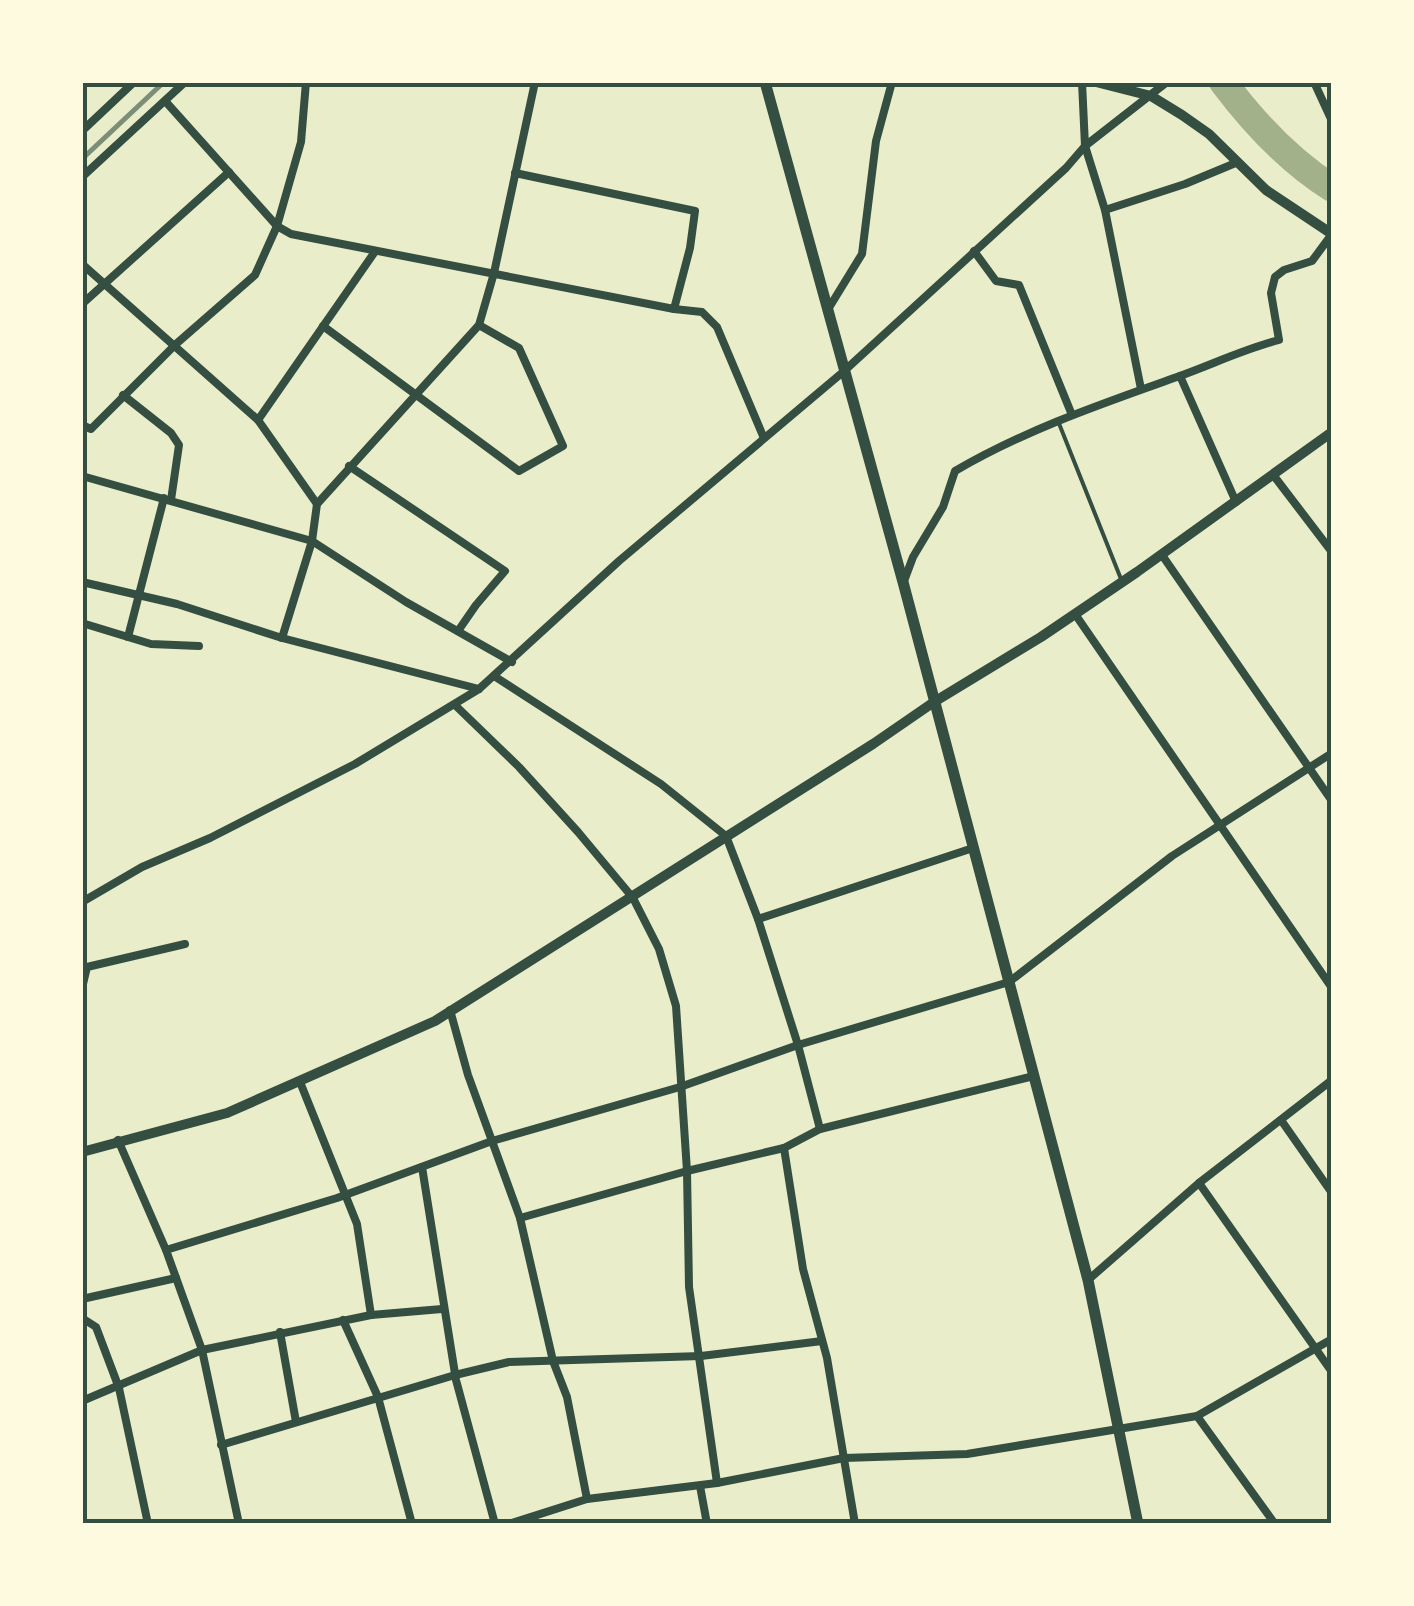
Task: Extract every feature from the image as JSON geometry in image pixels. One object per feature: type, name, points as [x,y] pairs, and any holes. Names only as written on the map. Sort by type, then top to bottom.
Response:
[{"type":"main road","points":[[765,82],[903,582],[1088,1280],[1138,1524]]},
{"type":"street","points":[[82,130],[134,82]]},
{"type":"street","points":[[82,177],[185,82]]},
{"type":"street","points":[[82,425],[90,429],[176,344],[255,275],[277,226],[301,142],[306,82]]},
{"type":"street","points":[[282,638],[312,540],[317,504],[417,398],[479,325],[535,82]]},
{"type":"street","points":[[828,312],[862,254],[876,141],[892,82]]},
{"type":"street","points":[[1082,82],[1085,146],[1105,210],[1140,390]]},
{"type":"street","points":[[903,582],[943,507],[956,471],[1072,414],[1279,340],[1271,293],[1275,277],[1312,261],[1332,234],[1266,190],[1209,134],[1151,96],[1096,82]]},
{"type":"street","points":[[82,902],[142,867],[210,838],[355,764],[479,689],[619,561],[843,372],[1066,168],[1085,146],[1167,82]]},
{"type":"street","points":[[1314,82],[1332,121]]},
{"type":"street","points":[[166,102],[277,226],[290,234],[374,253],[702,312],[717,327],[763,436]]},
{"type":"street","points":[[1105,210],[1238,162]]},
{"type":"street","points":[[82,304],[229,172]]},
{"type":"street","points":[[515,173],[695,211],[674,309]]},
{"type":"street","points":[[974,251],[996,281],[1019,285],[1072,414]]},
{"type":"street","points":[[258,420],[374,253]]},
{"type":"street","points":[[82,264],[258,420],[317,504]]},
{"type":"street","points":[[324,326],[519,471],[563,446],[519,348],[479,325]]},
{"type":"street","points":[[1180,376],[1236,502]]},
{"type":"street","points":[[123,396],[171,434],[179,445],[168,499],[128,637]]},
{"type":"street","points":[[82,1152],[226,1113],[435,1020],[633,898],[1075,614],[1332,432]]},
{"type":"street","points":[[349,466],[505,571],[458,631]]},
{"type":"street","points":[[82,476],[312,540],[406,602],[512,662]]},
{"type":"street","points":[[1274,476],[1332,552]]},
{"type":"street","points":[[1162,555],[1332,801]]},
{"type":"street","points":[[82,582],[177,604],[282,638],[479,689]]},
{"type":"street","points":[[1075,614],[1332,988]]},
{"type":"street","points":[[82,624],[151,644],[199,646]]},
{"type":"street","points":[[494,676],[661,784],[726,836],[798,1045],[820,1130]]},
{"type":"street","points":[[456,706],[519,767],[633,898],[659,949],[676,1006],[687,1171],[689,1287],[717,1484]]},
{"type":"street","points":[[166,1250],[345,1195],[492,1141],[680,1087],[798,1045],[1009,982],[1172,856],[1332,753]]},
{"type":"street","points":[[758,920],[973,848]]},
{"type":"street","points":[[82,988],[87,967],[186,944]]},
{"type":"street","points":[[450,1010],[468,1076],[520,1218],[553,1362],[567,1397],[587,1499]]},
{"type":"street","points":[[520,1218],[784,1148],[820,1130],[1034,1076]]},
{"type":"street","points":[[1088,1280],[1200,1183],[1332,1080]]},
{"type":"street","points":[[300,1082],[357,1224],[371,1315]]},
{"type":"street","points":[[1280,1120],[1332,1193]]},
{"type":"street","points":[[118,1140],[166,1250],[202,1350],[238,1524]]},
{"type":"street","points":[[784,1148],[803,1269],[822,1341],[855,1524]]},
{"type":"street","points":[[422,1166],[455,1375],[495,1524]]},
{"type":"street","points":[[1200,1183],[1332,1372]]},
{"type":"street","points":[[82,1299],[176,1278]]},
{"type":"street","points":[[82,1401],[202,1350],[371,1315],[442,1309]]},
{"type":"street","points":[[82,1318],[96,1328],[119,1388],[148,1524]]},
{"type":"street","points":[[343,1320],[378,1397],[412,1524]]},
{"type":"street","points":[[280,1332],[296,1422]]},
{"type":"street","points":[[509,1524],[587,1499],[717,1484],[844,1458],[966,1454],[1197,1416],[1332,1339]]},
{"type":"street","points":[[221,1445],[510,1362],[701,1356],[822,1341]]},
{"type":"street","points":[[1197,1416],[1275,1524]]},
{"type":"street","points":[[700,1486],[706,1524]]},
{"type":"lane","points":[[1058,421],[1122,582]]},
{"type":"waterway","points":[[1223,82],[1273,140],[1332,188]]},
{"type":"railway","points":[[82,159],[164,82]]}]
